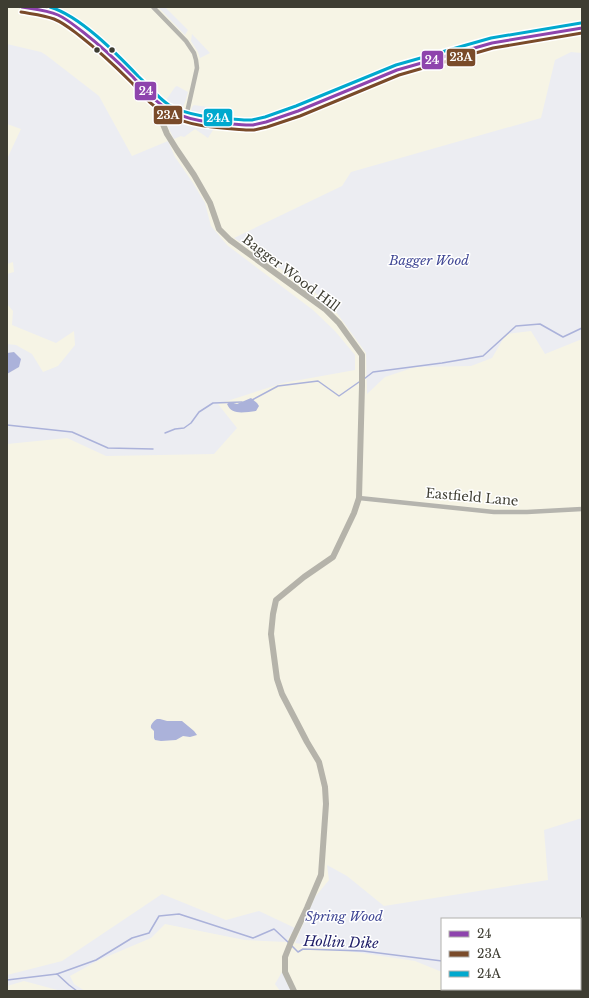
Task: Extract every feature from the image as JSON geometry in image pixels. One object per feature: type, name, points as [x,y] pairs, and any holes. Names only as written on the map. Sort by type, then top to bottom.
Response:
[{"type":"street","points":[[22,7],[57,14],[69,21],[96,42],[157,102],[170,111],[200,121],[246,125],[258,124],[298,111],[397,70],[492,43],[582,28]]},
{"type":"street","points":[[153,7],[186,41],[194,53],[197,68],[186,117]]},
{"type":"street","name":"Bagger Wood Hill","points":[[157,102],[158,112],[167,134],[194,175],[210,203],[219,229],[230,240],[325,309],[339,323],[362,355],[360,498]]},
{"type":"street","points":[[294,991],[284,972],[285,957],[321,875],[326,804],[325,787],[319,762],[282,694],[277,679],[271,634],[273,614],[276,600],[304,577],[333,557],[360,498]]},
{"type":"street","name":"Eastfield Lane","points":[[360,498],[494,512],[582,509]]},
{"type":"green space","points":[[158,7],[165,7],[188,30],[185,35]]},
{"type":"green space","points":[[192,34],[210,53],[200,58],[191,41]]},
{"type":"green space","points":[[7,44],[41,52],[99,96],[132,156],[168,141],[175,157],[205,203],[211,226],[227,245],[313,310],[335,331],[355,355],[355,370],[283,383],[218,404],[237,428],[214,454],[106,456],[67,438],[7,444],[7,374],[19,367],[14,352],[7,353],[7,344],[16,345],[32,354],[43,372],[58,366],[75,345],[74,331],[56,343],[12,325],[13,311],[7,304],[7,274],[14,272],[13,262],[7,264],[7,159],[21,129],[7,124]]},
{"type":"green space","name":"Bagger Wood","points":[[571,52],[582,53],[582,339],[545,354],[531,331],[506,334],[492,358],[471,366],[415,367],[385,377],[367,394],[366,353],[331,305],[278,267],[275,263],[234,238],[342,186],[351,172],[541,118],[555,60]]},
{"type":"green space","points":[[177,86],[188,92],[185,103],[179,109],[164,103]]},
{"type":"green space","points":[[194,105],[214,108],[213,118],[196,116],[191,111]]},
{"type":"green space","points":[[163,111],[189,120],[216,125],[208,138],[195,129],[184,137],[181,136],[174,139],[162,115]]},
{"type":"green space","name":"Spring Wood","points":[[582,818],[582,988],[581,918],[441,918],[441,972],[415,961],[295,943],[315,897],[329,880],[327,865],[347,876],[384,906],[548,880],[544,830]]},
{"type":"green space","points":[[162,894],[226,920],[259,911],[295,928],[286,942],[245,940],[165,924],[151,938],[99,960],[70,976],[74,984],[85,991],[61,991],[24,981],[7,986],[7,975],[62,961]]},
{"type":"green space","points":[[282,972],[291,991],[280,991],[275,984]]},
{"type":"water","points":[[14,352],[21,359],[19,367],[7,374],[7,353]]},
{"type":"water","points":[[251,398],[259,406],[256,411],[235,412],[229,408],[227,404],[230,402],[237,404]]},
{"type":"water","points":[[157,719],[182,721],[197,735],[190,737],[183,736],[176,740],[155,740],[154,731],[151,728],[151,725]]},
{"type":"waterway","points":[[364,379],[373,372],[483,356],[516,326],[540,324],[563,337],[582,328]]},
{"type":"waterway","points":[[252,400],[278,386],[318,381],[339,396],[359,382]]},
{"type":"waterway","points":[[165,433],[175,429],[184,428],[191,423],[199,412],[213,403],[242,402]]},
{"type":"waterway","points":[[7,425],[72,432],[108,448],[153,449]]},
{"type":"waterway","name":"Hollin Dike","points":[[57,974],[96,960],[132,938],[149,933],[159,916],[179,914],[253,938],[274,929],[289,943]]},
{"type":"waterway","name":"Hollin Dike","points":[[292,946],[298,952],[303,949],[363,951],[441,961]]},
{"type":"waterway","points":[[7,980],[57,974],[77,991]]},
{"type":"transit line","name":"24","points":[[22,7],[49,12],[68,21],[90,37],[109,54],[148,94],[175,113],[184,117],[215,123],[246,125],[266,122],[298,111],[397,70],[492,43],[582,28]]},
{"type":"transit line","name":"24A","points":[[50,7],[73,18],[97,36],[169,105],[187,113],[197,115],[246,120],[265,117],[296,106],[396,65],[491,38],[581,23]]},
{"type":"transit line","name":"23A","points":[[21,12],[50,18],[68,27],[87,41],[113,64],[143,96],[166,114],[185,122],[246,130],[267,127],[300,116],[399,75],[493,48],[582,33]]}]
